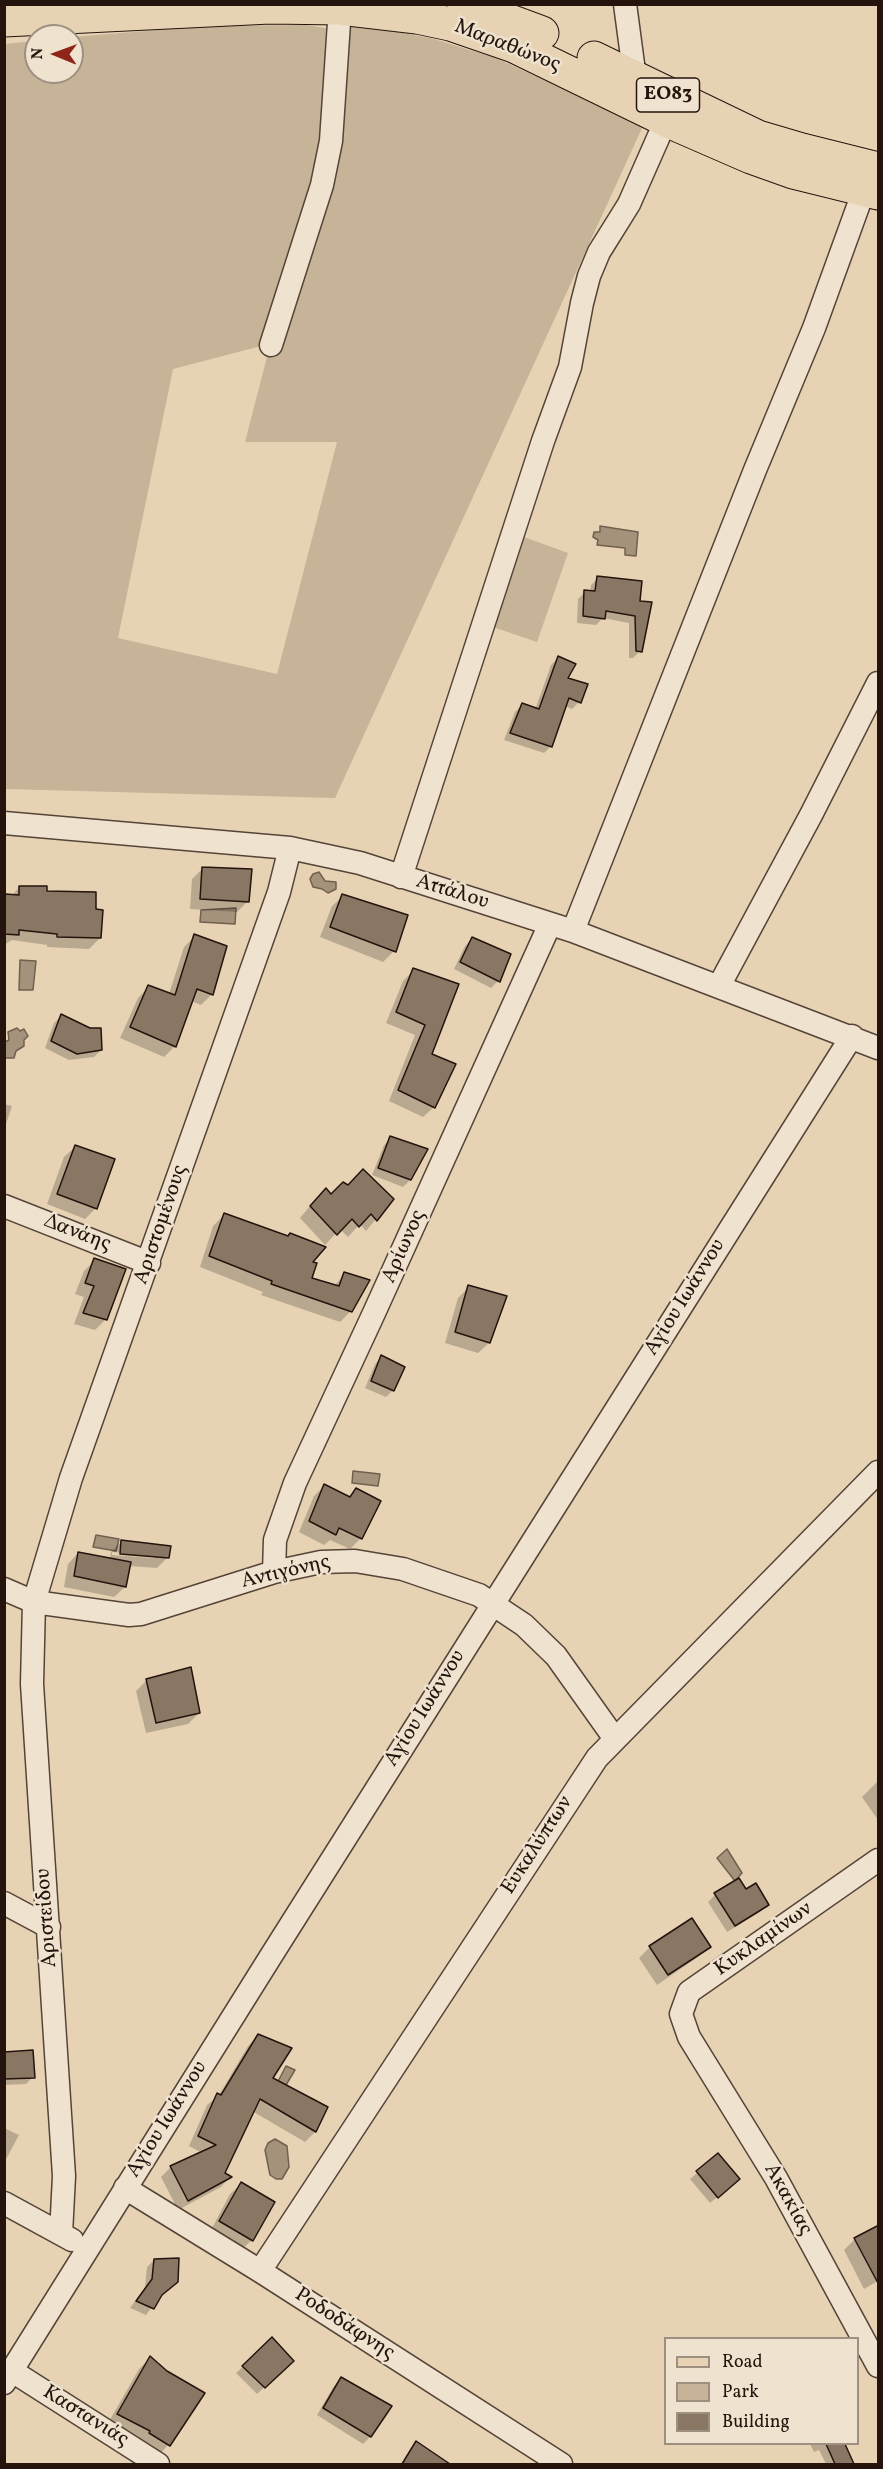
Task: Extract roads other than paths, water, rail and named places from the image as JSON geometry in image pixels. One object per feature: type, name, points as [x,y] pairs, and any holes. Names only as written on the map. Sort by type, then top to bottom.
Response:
[{"type":"main road","name":"Μαραθώνος","points":[[464,4],[525,26],[758,136],[802,150],[874,184]]},
{"type":"main road","name":"Μαραθώνος","points":[[4,20],[270,7],[340,8],[417,17],[514,46],[666,120],[751,157],[782,168],[874,184]]},
{"type":"street","points":[[625,4],[635,78]]},
{"type":"street","points":[[271,345],[322,186],[331,141],[340,8]]},
{"type":"street","points":[[401,877],[543,441],[567,375],[589,276],[599,252],[629,204],[666,120]]},
{"type":"street","points":[[573,931],[755,470],[874,184]]},
{"type":"street","points":[[718,986],[811,815],[879,682]]},
{"type":"street","name":"Αττάλου","points":[[4,823],[290,848],[341,858],[573,931],[879,1048]]},
{"type":"street","name":"Αριστομένους","points":[[34,1602],[71,1478],[279,892],[290,848]]},
{"type":"street","name":"Αρίωνος","points":[[274,1572],[275,1540],[295,1483],[550,924]]},
{"type":"street","name":"Αγίου Ιωάννου","points":[[8,2377],[87,2248],[852,1036]]},
{"type":"street","name":"Δανάης","points":[[4,1206],[149,1263]]},
{"type":"street","name":"Ευκαλύπτων","points":[[260,2271],[588,1770],[615,1739],[879,1472]]},
{"type":"street","name":"Αντιγόνης","points":[[4,1589],[34,1602],[113,1614],[141,1614],[274,1572],[321,1562],[339,1560],[368,1562],[403,1569],[444,1582],[493,1603],[524,1625],[556,1656],[615,1739]]},
{"type":"street","name":"Αριστείδου","points":[[34,1602],[32,1684],[64,2176],[61,2234]]},
{"type":"street","name":"Κυκλαμίνων","points":[[689,2037],[681,2014],[689,1992],[879,1860]]},
{"type":"street","points":[[4,1903],[49,1928]]},
{"type":"street","name":"Ακακίας","points":[[689,2037],[776,2178],[879,2366]]},
{"type":"street","name":"Ροδοδάφνης","points":[[125,2188],[260,2271],[561,2464]]},
{"type":"street","points":[[4,2203],[87,2248]]},
{"type":"street","name":"Καστανιάς","points":[[8,2377],[158,2464]]}]
